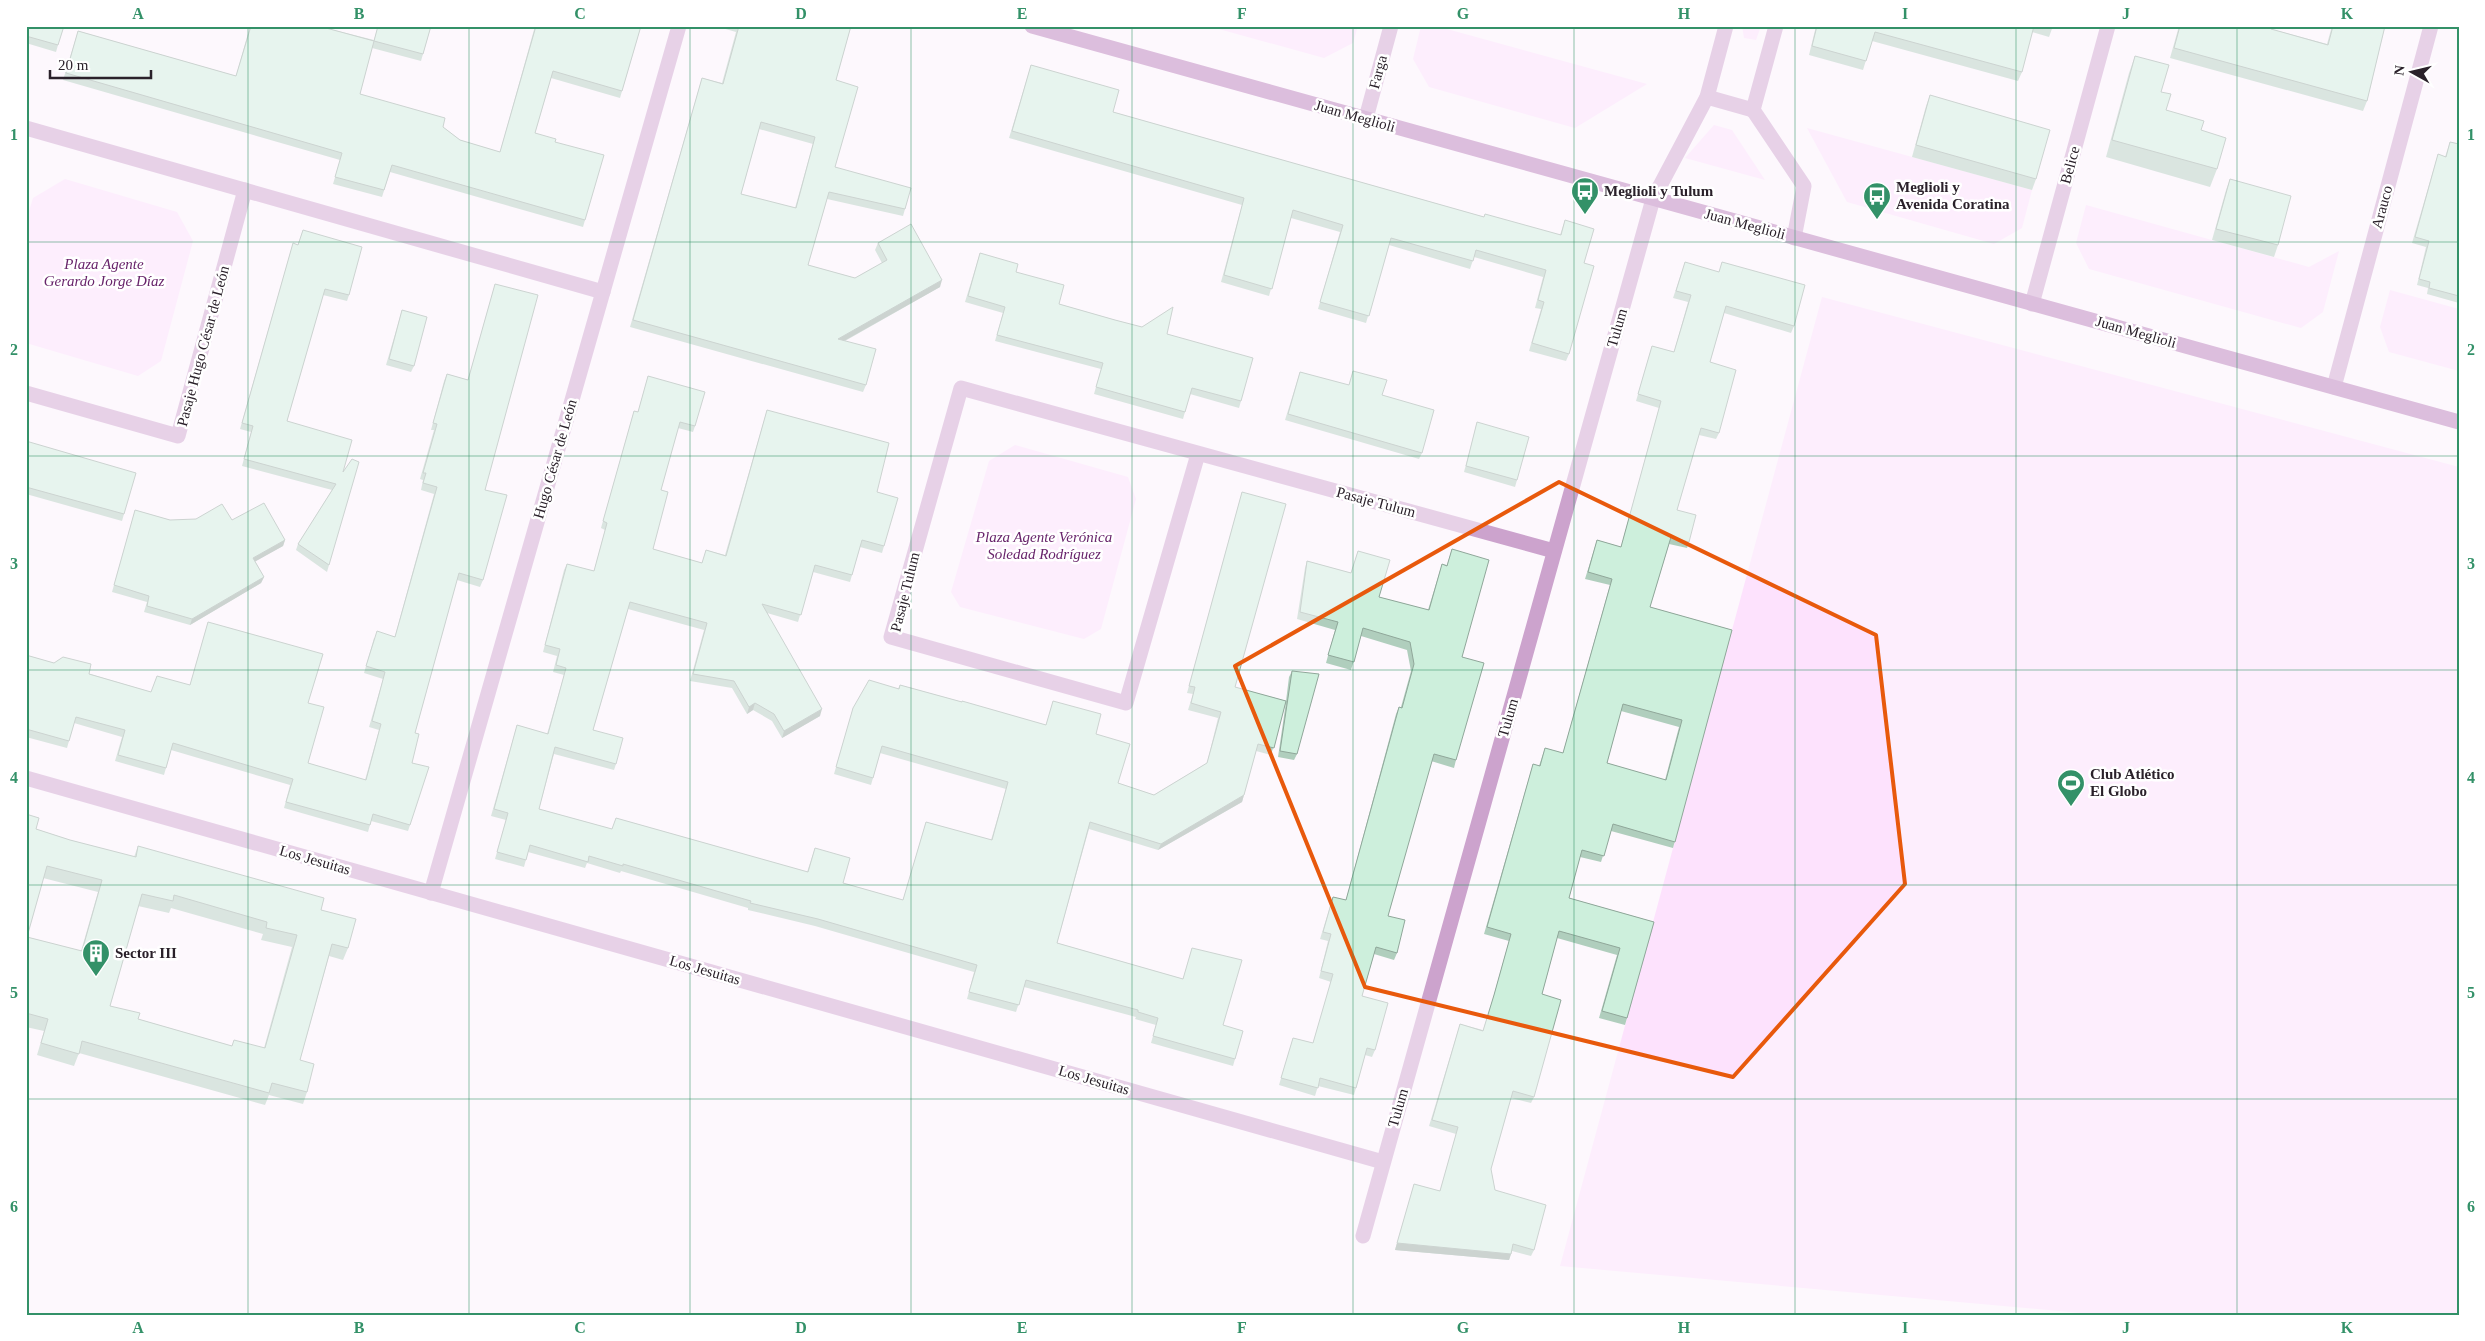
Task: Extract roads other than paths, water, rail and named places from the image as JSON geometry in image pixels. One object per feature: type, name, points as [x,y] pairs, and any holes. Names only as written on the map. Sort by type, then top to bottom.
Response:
[{"type":"main road","name":"Juan Meglioli","points":[[1032,26],[1064,30],[1653,199],[2459,422]]},
{"type":"street","name":"Hugo César de León","points":[[431,893],[679,26]]},
{"type":"street","name":"Farga","points":[[1366,118],[1391,26]]},
{"type":"street","name":"Tulum","points":[[1362,1236],[1653,199],[1707,97],[1726,26]]},
{"type":"street","points":[[1754,110],[1776,26]]},
{"type":"street","name":"Belice","points":[[2032,304],[2108,26]]},
{"type":"street","name":"Arauco","points":[[2334,388],[2431,26]]},
{"type":"street","points":[[1707,97],[1754,110],[1804,186],[1794,238]]},
{"type":"street","points":[[26,128],[603,292]]},
{"type":"street","name":"Pasaje Hugo César de León","points":[[26,393],[178,436],[245,190]]},
{"type":"street","name":"Pasaje Tulum","points":[[1198,454],[1126,703],[891,637],[961,388],[1554,551]]},
{"type":"street","name":"Los Jesuitas","points":[[26,778],[1383,1162]]},
{"type":"place","name":"Meglioli y Tulum","points":[[1585,215]]},
{"type":"place","name":"Meglioli y Avenida Coratina","points":[[1877,220]]},
{"type":"place","name":"Club Atlético El Globo","points":[[2071,807]]},
{"type":"place","name":"Sector III","points":[[96,977]]},
{"type":"park label","name":"Plaza Agente Gerardo Jorge Díaz","points":[[104,272]]},
{"type":"park label","name":"Plaza Agente Verónica Soledad Rodríguez","points":[[1044,546]]}]
